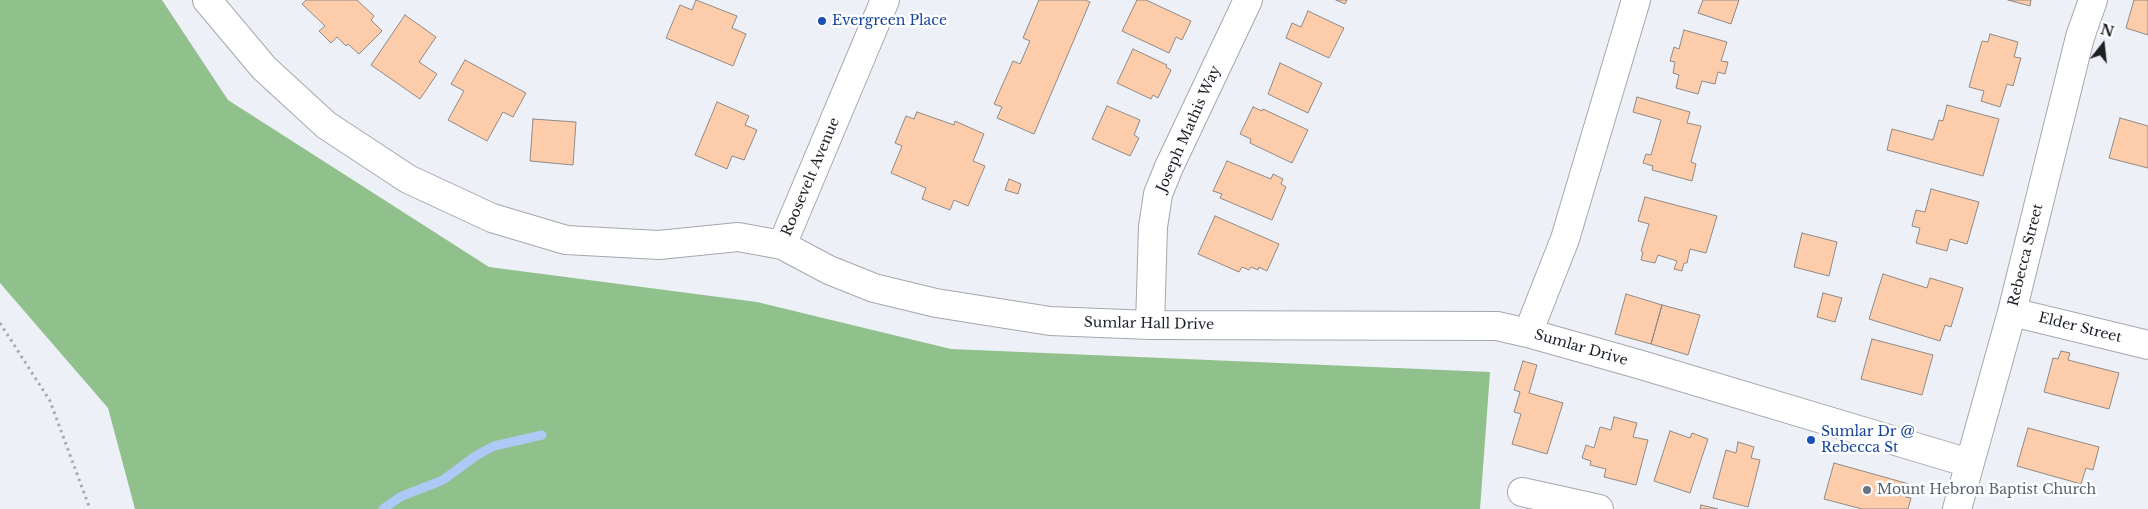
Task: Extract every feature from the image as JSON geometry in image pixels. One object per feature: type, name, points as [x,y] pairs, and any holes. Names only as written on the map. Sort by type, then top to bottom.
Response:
[{"type":"street","name":"Roosevelt Avenue","points":[[207,0],[264,68],[326,125],[408,179],[492,218],[566,240],[659,245],[738,237],[782,245],[885,0]]},
{"type":"street","name":"Joseph Mathis Way","points":[[1150,325],[1153,227],[1158,194],[1248,0]]},
{"type":"street","name":"Sumlar Drive","points":[[1636,0],[1565,239],[1528,333],[1969,463]]},
{"type":"street","name":"Rebecca Street","points":[[1957,509],[2012,312],[2080,37],[2093,0]]},
{"type":"street","name":"Sumlar Hall Drive","points":[[782,245],[829,270],[874,288],[936,303],[1050,321],[1150,325],[1497,326],[1528,333]]},
{"type":"street","name":"Elder Street","points":[[2012,312],[2148,345]]},
{"type":"street","points":[[1522,492],[1598,509]]},
{"type":"path","points":[[0,322],[50,401],[90,509]]},
{"type":"green space","points":[[0,0],[162,0],[228,100],[489,267],[757,302],[951,349],[1490,372],[1480,509],[135,509],[108,408],[0,283]]},
{"type":"building","points":[[306,0],[357,0],[374,16],[371,20],[382,31],[359,54],[348,44],[346,46],[337,37],[331,43],[319,31],[325,26],[302,4]]},
{"type":"building","points":[[696,0],[737,16],[732,28],[746,34],[733,66],[666,38],[680,5],[692,10]]},
{"type":"building","points":[[1039,0],[1085,0],[1090,2],[1034,134],[997,118],[1002,107],[994,104],[1013,61],[1020,64],[1030,41],[1023,38]]},
{"type":"building","points":[[1137,0],[1146,0],[1191,21],[1182,40],[1176,37],[1169,53],[1122,31]]},
{"type":"building","points":[[1336,0],[1347,0],[1345,4]]},
{"type":"building","points":[[1703,0],[1739,0],[1731,24],[1698,13]]},
{"type":"building","points":[[2008,0],[2031,0],[2030,6]]},
{"type":"building","points":[[2134,0],[2148,0],[2148,35],[2126,28]]},
{"type":"building","points":[[1308,11],[1344,28],[1329,58],[1286,38],[1292,23],[1301,27]]},
{"type":"building","points":[[405,15],[436,37],[419,62],[437,74],[420,99],[371,65]]},
{"type":"building","points":[[1684,30],[1727,42],[1721,61],[1728,62],[1725,74],[1718,72],[1715,84],[1702,81],[1698,94],[1676,88],[1679,75],[1673,73],[1675,62],[1670,61],[1674,47],[1679,49]]},
{"type":"building","points":[[1990,34],[2018,42],[2014,57],[2021,58],[2013,86],[2007,84],[2000,107],[1981,101],[1984,91],[1969,87],[1982,41],[1988,42]]},
{"type":"building","points":[[1133,49],[1167,65],[1166,67],[1171,70],[1158,98],[1153,95],[1151,99],[1117,83]]},
{"type":"building","points":[[465,60],[526,93],[513,117],[503,112],[487,141],[448,120],[464,91],[451,84]]},
{"type":"building","points":[[1280,63],[1322,83],[1308,113],[1268,94]]},
{"type":"building","points":[[1637,97],[1690,112],[1687,123],[1701,126],[1691,162],[1696,164],[1692,181],[1652,170],[1653,166],[1643,163],[1646,154],[1651,155],[1661,120],[1633,112]]},
{"type":"building","points":[[717,102],[749,116],[745,125],[757,130],[744,160],[732,156],[727,169],[695,155]]},
{"type":"building","points":[[1947,105],[1999,119],[1983,176],[1887,150],[1892,129],[1933,140],[1939,120],[1943,121]]},
{"type":"building","points":[[1107,106],[1140,120],[1134,135],[1139,138],[1130,156],[1092,139]]},
{"type":"building","points":[[1253,107],[1262,111],[1263,109],[1308,130],[1292,163],[1250,143],[1251,139],[1240,134]]},
{"type":"building","points":[[917,112],[954,125],[955,121],[984,134],[973,161],[985,166],[968,206],[954,200],[950,210],[922,199],[926,188],[891,173],[902,146],[895,143],[906,116],[914,119]]},
{"type":"building","points":[[2120,118],[2148,126],[2148,168],[2109,158]]},
{"type":"building","points":[[533,119],[576,122],[573,165],[530,161]]},
{"type":"building","points":[[1227,161],[1271,179],[1273,174],[1283,179],[1281,184],[1286,187],[1272,220],[1220,198],[1222,194],[1213,191]]},
{"type":"building","points":[[1009,179],[1021,184],[1018,194],[1005,190]]},
{"type":"building","points":[[1931,189],[1979,202],[1967,244],[1950,239],[1947,251],[1916,243],[1920,228],[1912,226],[1916,210],[1925,212]]},
{"type":"building","points":[[1645,197],[1717,216],[1706,253],[1690,249],[1687,263],[1684,263],[1682,271],[1674,269],[1677,261],[1658,255],[1655,263],[1641,260],[1643,252],[1641,251],[1649,224],[1638,221]]},
{"type":"building","points":[[1215,216],[1279,244],[1267,271],[1259,267],[1258,270],[1251,267],[1249,270],[1242,267],[1239,272],[1198,254]]},
{"type":"building","points":[[1802,233],[1837,242],[1829,276],[1794,267]]},
{"type":"building","points":[[1883,274],[1927,288],[1930,278],[1963,288],[1951,327],[1945,325],[1940,341],[1869,319]]},
{"type":"building","points":[[1823,293],[1842,298],[1835,322],[1817,317]]},
{"type":"building","points":[[1626,294],[1662,305],[1651,344],[1615,334]]},
{"type":"building","points":[[1662,305],[1700,315],[1688,355],[1651,344]]},
{"type":"building","points":[[1872,339],[1933,355],[1922,395],[1861,379]]},
{"type":"building","points":[[2061,351],[2070,353],[2068,360],[2119,373],[2109,409],[2044,392],[2053,358],[2058,359]]},
{"type":"building","points":[[1523,361],[1537,365],[1529,393],[1563,403],[1547,454],[1512,444],[1521,414],[1514,412],[1520,392],[1514,390]]},
{"type":"building","points":[[1614,417],[1637,423],[1633,437],[1648,440],[1636,485],[1604,477],[1606,469],[1590,465],[1591,461],[1582,458],[1586,445],[1594,448],[1600,427],[1611,430]]},
{"type":"building","points":[[2028,428],[2099,447],[2093,470],[2086,468],[2081,484],[2017,466]]},
{"type":"building","points":[[1670,431],[1690,438],[1692,433],[1708,439],[1690,493],[1654,481]]},
{"type":"building","points":[[1738,442],[1754,447],[1751,458],[1760,460],[1748,507],[1713,498],[1726,450],[1736,453]]},
{"type":"building","name":"Mount Hebron Baptist Church","points":[[1834,463],[1909,484],[1906,497],[1911,498],[1908,509],[1862,509],[1824,499]]},
{"type":"building","points":[[1701,505],[1718,509],[1700,509]]},
{"type":"waterway","points":[[383,509],[400,497],[443,480],[477,455],[494,446],[542,435]]},
{"type":"place","name":"Evergreen Place","points":[[822,21]]},
{"type":"place","name":"Sumlar Dr @ Rebecca St","points":[[1811,440]]},
{"type":"place","name":"Mount Hebron Baptist Church","points":[[1867,490]]}]
